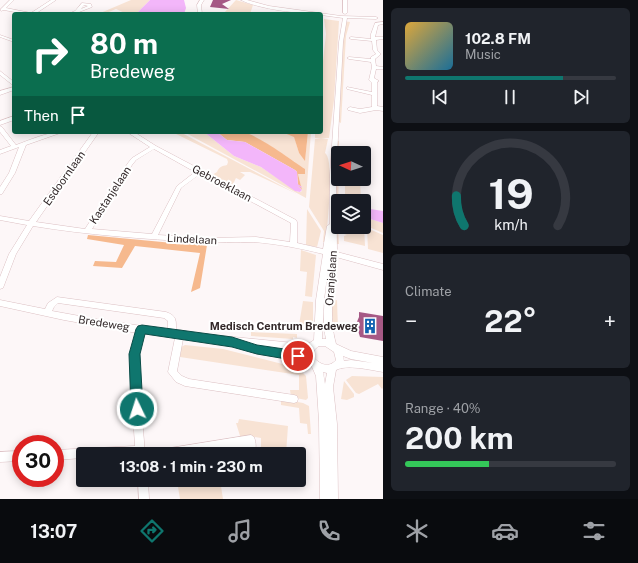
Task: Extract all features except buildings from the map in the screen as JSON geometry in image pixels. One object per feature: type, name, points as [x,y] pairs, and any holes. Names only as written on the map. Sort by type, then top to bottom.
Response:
[{"type":"street","points":[[2,10],[12,0]]},
{"type":"street","points":[[35,12],[54,0]]},
{"type":"street","points":[[200,12],[199,5],[202,0]]},
{"type":"street","points":[[243,0],[286,9],[312,12]]},
{"type":"street","name":"Oranjelaan","points":[[341,42],[338,15],[344,0]]},
{"type":"street","name":"Oranjelaan","points":[[335,348],[329,334],[328,304],[333,253],[332,210],[337,99],[341,42],[346,16],[344,0]]},
{"type":"street","points":[[2,10],[17,12]]},
{"type":"street","points":[[74,12],[77,10]]},
{"type":"street","points":[[323,13],[383,23]]},
{"type":"street","points":[[376,21],[383,19]]},
{"type":"street","points":[[376,21],[377,38],[375,50],[378,55],[374,57],[373,64],[375,94],[374,106],[376,108]]},
{"type":"street","points":[[0,32],[12,38]]},
{"type":"street","points":[[0,36],[12,39]]},
{"type":"street","points":[[351,38],[377,38]]},
{"type":"street","points":[[349,58],[383,68]]},
{"type":"street","points":[[0,72],[12,83]]},
{"type":"street","points":[[349,88],[375,94]]},
{"type":"street","points":[[0,93],[12,89]]},
{"type":"street","points":[[350,109],[360,111],[376,108],[383,109]]},
{"type":"street","points":[[0,123],[12,119]]},
{"type":"street","points":[[0,128],[14,146]]},
{"type":"street","points":[[0,152],[14,146],[53,134]]},
{"type":"street","name":"Esdoornlaan","points":[[0,286],[13,254],[31,224],[95,134]]},
{"type":"street","name":"Gebroeklaan","points":[[133,134],[154,147],[294,222],[293,245]]},
{"type":"street","points":[[0,192],[12,173],[24,143]]},
{"type":"street","name":"Kastanjelaan","points":[[87,231],[130,164],[134,159],[154,147]]},
{"type":"street","points":[[154,237],[179,187],[200,171]]},
{"type":"street","name":"Lindelaan","points":[[0,218],[31,224],[87,231],[154,237],[203,240],[255,240],[293,245],[333,253],[383,267]]},
{"type":"street","name":"Oranjelaan","points":[[318,342],[320,300],[333,253]]},
{"type":"street","points":[[47,313],[51,305],[57,300],[166,315],[172,319],[176,334],[172,372],[179,379],[188,383],[294,399]]},
{"type":"street","name":"Bredeweg","points":[[0,303],[47,313],[176,334],[232,342],[310,348]]},
{"type":"street","points":[[140,447],[134,367],[135,354],[142,329]]},
{"type":"street","name":"Bredeweg","points":[[232,342],[257,350],[313,362]]},
{"type":"street","points":[[325,499],[324,421],[320,376],[309,353],[310,348],[318,342],[351,355],[383,361]]},
{"type":"street","points":[[332,499],[332,424],[329,387],[335,367],[340,358],[335,348]]},
{"type":"street","points":[[313,362],[324,369],[351,364],[383,368]]},
{"type":"street","points":[[207,447],[231,443]]},
{"type":"street","points":[[64,455],[76,454]]},
{"type":"street","points":[[0,458],[12,457]]},
{"type":"street","points":[[143,487],[144,499]]},
{"type":"shaded area","points":[[131,0],[150,0],[138,12],[123,12],[116,9],[109,12],[103,12]]},
{"type":"shaded area","points":[[150,0],[184,0],[186,8],[185,12],[138,12]]},
{"type":"shaded area","points":[[236,0],[253,5],[251,12],[225,12]]},
{"type":"shaded area","points":[[324,19],[339,21],[334,100],[329,138],[315,138],[315,134],[323,134],[323,61],[326,34]]},
{"type":"shaded area","points":[[344,21],[350,22],[346,36],[341,123],[337,121]]},
{"type":"shaded area","points":[[176,134],[184,134],[297,194],[250,172],[240,172],[245,175],[240,180],[236,178],[232,186],[212,175],[221,167],[227,165],[227,159]]},
{"type":"shaded area","points":[[188,134],[206,134],[234,156],[261,167],[298,192],[301,192],[302,190],[295,162],[248,134],[288,134],[294,136],[299,153],[305,160],[308,134],[311,134],[306,198]]},
{"type":"shaded area","points":[[206,134],[220,134],[227,140],[245,142],[295,170],[297,172],[298,186],[302,190],[300,192],[295,191],[261,167],[234,156]]},
{"type":"shaded area","points":[[220,134],[249,134],[265,142],[292,160],[305,169],[305,174],[298,174],[302,190],[298,186],[297,172],[295,170],[245,142],[227,140]]},
{"type":"shaded area","points":[[287,134],[308,134],[305,161],[299,153],[294,137]]},
{"type":"shaded area","points":[[315,139],[328,139],[325,153],[328,158],[330,168],[330,194],[326,242],[323,242],[324,231],[309,207]]},
{"type":"shaded area","points":[[336,141],[339,141],[339,146],[336,146]]},
{"type":"shaded area","points":[[336,186],[338,186],[338,194],[336,194]]},
{"type":"shaded area","points":[[345,186],[360,186],[361,194],[345,194]]},
{"type":"shaded area","points":[[307,209],[321,231],[317,247],[306,245]]},
{"type":"shaded area","points":[[371,209],[383,211],[383,223],[371,219]]},
{"type":"shaded area","points":[[371,219],[383,223],[383,233],[371,228]]},
{"type":"shaded area","points":[[371,230],[383,235],[383,253],[368,249],[367,234],[371,234]]},
{"type":"shaded area","points":[[336,234],[338,234],[339,244],[336,244]]},
{"type":"shaded area","points":[[344,234],[364,234],[365,246],[344,241],[344,236],[347,235]]},
{"type":"shaded area","points":[[88,235],[207,245],[200,288],[191,292],[200,253],[135,246],[122,268],[93,266],[95,261],[116,262],[124,245],[87,239]]},
{"type":"shaded area","points":[[301,250],[316,255],[312,297],[305,296],[307,272],[300,271]]},
{"type":"shaded area","points":[[337,300],[338,330],[331,330],[331,302]]},
{"type":"shaded area","points":[[303,301],[313,302],[313,329],[309,331],[298,331]]},
{"type":"shaded area","points":[[251,332],[297,334],[297,338],[251,336]]},
{"type":"shaded area","points":[[185,345],[223,349],[298,368],[306,376],[308,398],[306,400],[291,397],[290,390],[299,390],[299,375],[180,357],[181,347]]},
{"type":"shaded area","points":[[352,376],[383,377],[383,388],[382,389],[378,384],[359,394],[356,393],[346,380]]},
{"type":"shaded area","points":[[344,381],[354,394],[354,397],[347,400],[341,399]]},
{"type":"shaded area","points":[[281,399],[303,403],[309,406],[311,434],[308,434],[307,424],[300,423],[299,408],[281,405]]},
{"type":"shaded area","points":[[239,419],[288,426],[286,447],[261,447],[261,438],[255,437],[241,439],[236,423],[238,423]]},
{"type":"shaded area","points":[[178,487],[221,487],[223,499],[180,499]]},
{"type":"waterway","points":[[295,183],[301,187]]},
{"type":"place","name":"Medisch Centrum Bredeweg","points":[[370,326]]},
{"type":"route","points":[[137,409],[134,367],[135,354],[142,329],[232,342],[257,350],[298,356]]}]
